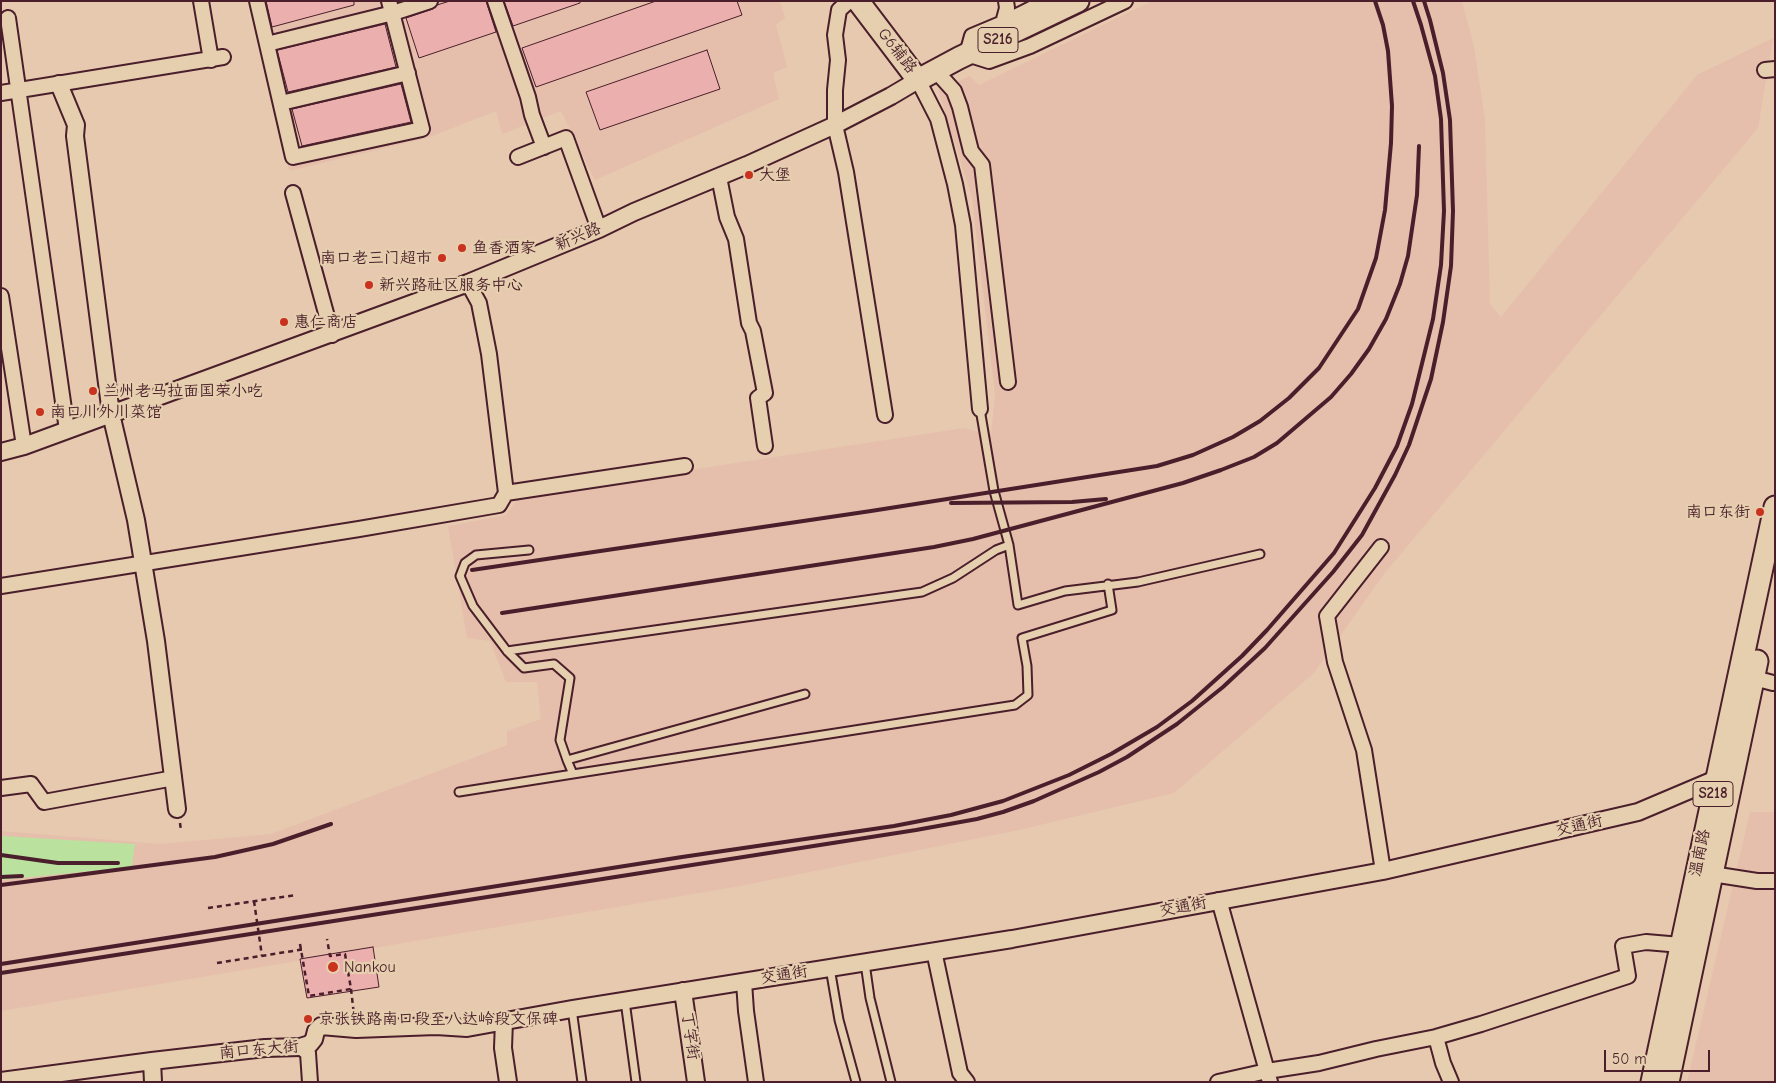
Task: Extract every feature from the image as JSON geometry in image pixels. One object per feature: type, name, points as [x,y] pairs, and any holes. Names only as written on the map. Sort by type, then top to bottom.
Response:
[{"type":"main road","name":"G6辅路","points":[[858,1],[927,75],[1078,1]]},
{"type":"main road","name":"温南路","points":[[1668,1082],[1712,874],[1724,781],[1775,507]]},
{"type":"main road","name":"温南路","points":[[1652,1082],[1681,945],[1724,781],[1769,683],[1775,580]]},
{"type":"street","points":[[1,93],[217,59],[201,1]]},
{"type":"street","points":[[257,1],[293,157],[422,129],[391,7]]},
{"type":"street","points":[[267,44],[391,7],[430,1]]},
{"type":"street","points":[[495,1],[544,147]]},
{"type":"street","points":[[849,1],[839,10],[835,34],[838,72],[835,90],[835,125],[846,172],[885,415]]},
{"type":"street","points":[[1003,24],[1007,8],[1006,1]]},
{"type":"street","points":[[1047,1],[1003,24],[972,36],[967,54],[989,61],[1030,46],[1125,1]]},
{"type":"street","points":[[8,18],[67,430]]},
{"type":"street","points":[[281,103],[408,73]]},
{"type":"street","points":[[927,75],[954,91],[971,151],[982,165],[1008,382]]},
{"type":"street","points":[[927,75],[955,184],[963,225],[980,409]]},
{"type":"street","name":"新兴路","points":[[1,452],[24,446],[468,283],[599,229],[835,125],[927,75]]},
{"type":"street","points":[[59,84],[76,125],[75,136],[111,414],[136,520],[156,640],[178,809]]},
{"type":"street","points":[[518,157],[566,138],[599,229]]},
{"type":"street","points":[[719,177],[728,217],[736,239],[749,323],[753,331],[764,393],[758,398],[765,446]]},
{"type":"street","points":[[294,193],[332,335]]},
{"type":"street","points":[[1,586],[349,531],[499,504],[506,493],[487,345],[479,304],[468,283]]},
{"type":"street","points":[[1,296],[24,446]]},
{"type":"street","points":[[506,493],[685,466]]},
{"type":"street","points":[[1381,547],[1327,616],[1335,662],[1364,750],[1383,870]]},
{"type":"street","points":[[1,788],[31,784],[44,802],[174,778]]},
{"type":"street","name":"交通街","points":[[625,1000],[1012,939],[1383,870],[1638,812],[1724,781]]},
{"type":"street","points":[[1712,874],[1757,881],[1775,880]]},
{"type":"street","points":[[1219,900],[1269,1076]]},
{"type":"street","points":[[1218,1082],[1269,1076],[1376,1049],[1436,1037],[1481,1024],[1628,976],[1623,946],[1646,942],[1681,945]]},
{"type":"street","points":[[934,951],[960,1074],[967,1082]]},
{"type":"street","points":[[744,982],[756,1082]]},
{"type":"street","name":"丁字街","points":[[683,991],[696,1082]]},
{"type":"street","name":"南口东大街","points":[[1,1081],[152,1060],[264,1048],[300,1047],[310,1044],[314,1039],[316,1031],[321,1026],[356,1029],[436,1026],[467,1028],[625,1000]]},
{"type":"street","points":[[504,1021],[503,1048],[508,1082]]},
{"type":"street","points":[[1436,1037],[1443,1063],[1451,1082]]},
{"type":"street","points":[[300,1047],[308,1054],[310,1082]]},
{"type":"street","points":[[152,1060],[153,1082]]},
{"type":"lane","points":[[980,409],[994,491],[1009,545],[1018,605],[1066,591],[1108,584],[1138,582],[1260,554]]},
{"type":"lane","points":[[507,651],[922,592],[953,578],[996,550],[1009,545]]},
{"type":"lane","points":[[529,550],[476,555],[464,563],[460,576],[473,606],[507,651],[524,668],[554,664],[570,678],[560,740],[573,774]]},
{"type":"lane","points":[[459,792],[1015,705],[1028,695],[1027,666],[1022,638],[1112,610],[1108,584]]},
{"type":"lane","points":[[567,760],[805,694]]},
{"type":"lane","points":[[865,962],[872,1007],[891,1082]]},
{"type":"lane","points":[[830,968],[840,1020],[856,1082]]},
{"type":"lane","points":[[625,1000],[636,1082]]},
{"type":"lane","points":[[572,1009],[582,1082]]},
{"type":"path","points":[[208,908],[296,895]]},
{"type":"path","points":[[254,901],[262,956]]},
{"type":"path","points":[[327,939],[330,956],[345,954],[356,1029]]},
{"type":"path","points":[[300,944],[309,996],[351,989]]},
{"type":"path","points":[[217,963],[305,949]]},
{"type":"shaded area","points":[[251,1],[780,1],[785,18],[776,25],[787,67],[773,73],[779,99],[595,180],[561,111],[502,134],[496,111],[427,138],[289,171]]},
{"type":"shaded area","points":[[1152,1],[1462,1],[1474,47],[1485,119],[1490,304],[1501,317],[1697,75],[1773,38],[1758,128],[1384,574],[1314,673],[1174,793],[1019,830],[735,887],[1,1011],[1,831],[160,844],[271,834],[507,745],[507,731],[541,719],[537,682],[506,682],[490,641],[467,638],[448,526],[506,515],[520,496],[964,428],[991,435],[995,395],[972,198],[938,90],[970,76],[979,85]]},
{"type":"shaded area","points":[[1750,812],[1775,812],[1775,1082],[1687,1082]]},
{"type":"green space","points":[[1,836],[135,844],[132,867],[1,880]]},
{"type":"building","points":[[266,1],[354,1],[354,5],[272,27]]},
{"type":"building","points":[[450,1],[486,1],[496,32],[419,58],[406,18]]},
{"type":"building","points":[[504,1],[580,1],[580,3],[513,26]]},
{"type":"building","points":[[656,1],[737,1],[742,15],[536,87],[522,48]]},
{"type":"building","points":[[385,24],[396,67],[288,92],[277,50]]},
{"type":"building","points":[[707,50],[720,89],[600,130],[586,92]]},
{"type":"building","points":[[401,84],[411,122],[302,146],[292,109]]},
{"type":"building","points":[[373,947],[379,987],[307,998],[300,959]]},
{"type":"railway","points":[[472,570],[871,511],[1157,466],[1193,455],[1233,437],[1260,421],[1289,398],[1319,368],[1358,309],[1376,258],[1385,210],[1392,106],[1388,51],[1383,25],[1375,1]]},
{"type":"railway","points":[[1,964],[682,857],[894,826],[951,815],[1003,801],[1069,775],[1111,754],[1157,727],[1192,701],[1242,656],[1334,553],[1375,488],[1397,446],[1412,404],[1433,319],[1441,265],[1444,211],[1441,119],[1435,76],[1413,1]]},
{"type":"railway","points":[[1,973],[977,819],[1034,801],[1099,772],[1127,757],[1177,724],[1223,687],[1265,648],[1333,572],[1362,535],[1409,445],[1431,379],[1443,322],[1451,266],[1453,211],[1450,120],[1443,73],[1424,1]]},
{"type":"railway","points":[[502,613],[934,547],[973,539],[1183,483],[1254,457],[1277,443],[1331,397],[1369,349],[1386,319],[1400,284],[1408,256],[1417,195],[1419,146]]},
{"type":"railway","points":[[951,503],[1072,502],[1106,499]]},
{"type":"railway","points":[[1,885],[215,857],[273,844],[331,824]]},
{"type":"railway","points":[[1,855],[58,863],[118,863]]},
{"type":"railway","points":[[1,877],[22,876]]},
{"type":"place","name":"大堡","points":[[749,175]]},
{"type":"place","name":"鱼香酒家","points":[[462,248]]},
{"type":"place","name":"南口老三门超市","points":[[442,258]]},
{"type":"place","name":"新兴路社区服务中心","points":[[369,285]]},
{"type":"place","name":"惠仁商店","points":[[284,322]]},
{"type":"place","name":"兰州老马拉面国荣小吃","points":[[93,391]]},
{"type":"place","name":"南口川外川菜馆","points":[[40,412]]},
{"type":"place","name":"南口东街","points":[[1760,512]]},
{"type":"place","name":"Nankou","points":[[333,967]]},
{"type":"place","name":"京张铁路南口段至八达岭段文保碑","points":[[308,1019]]}]
